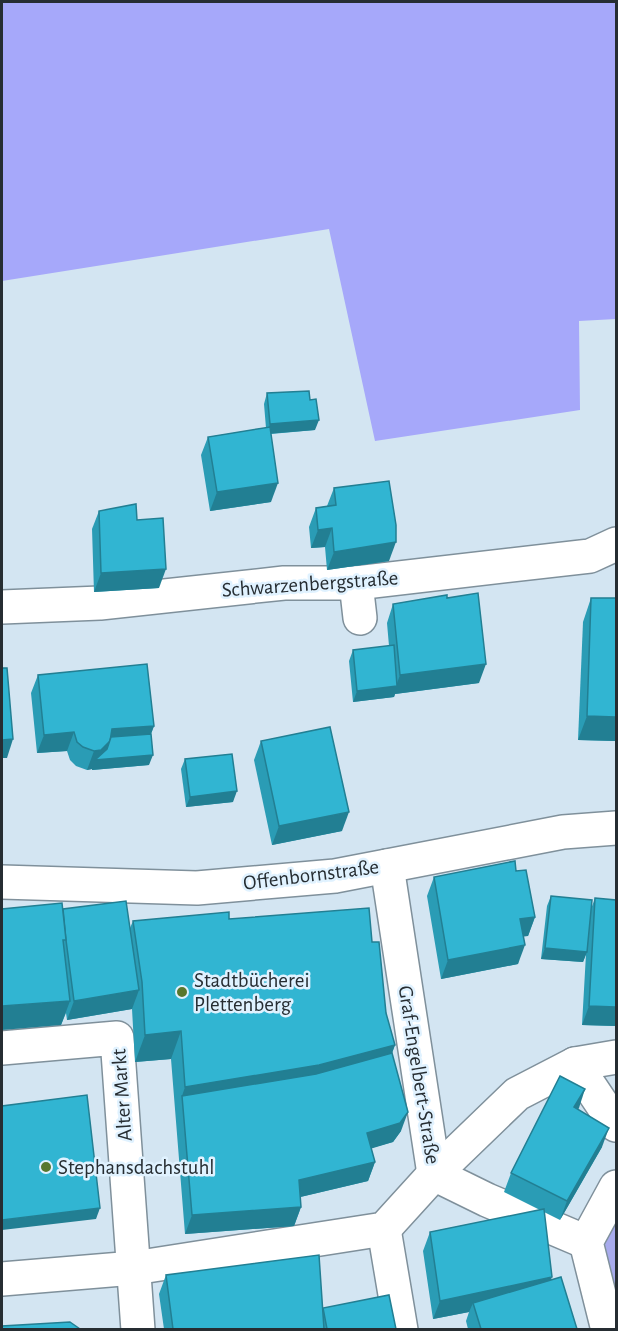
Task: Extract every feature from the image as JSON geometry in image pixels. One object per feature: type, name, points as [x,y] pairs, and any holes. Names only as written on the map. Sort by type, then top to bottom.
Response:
[{"type":"street","name":"Schwarzenbergstraße","points":[[2,607],[100,603],[284,583],[356,583],[608,558]]},
{"type":"street","points":[[356,583],[360,618]]},
{"type":"street","name":"Offenbornstraße","points":[[2,882],[197,888],[335,876],[563,832],[616,828]]},
{"type":"street","name":"Graf-Engelbert-Straße","points":[[384,1229],[434,1174],[387,866]]},
{"type":"street","name":"Alter Markt","points":[[2,1048],[117,1038],[134,1268]]},
{"type":"street","points":[[586,1242],[487,1200],[434,1174],[517,1094],[575,1064],[616,1057]]},
{"type":"street","points":[[575,1064],[616,1125]]},
{"type":"street","points":[[608,1329],[586,1242],[616,1187]]},
{"type":"street","points":[[2,1279],[134,1268],[384,1229],[401,1329]]},
{"type":"street","points":[[134,1268],[138,1329]]},
{"type":"shaded area","points":[[2,2],[616,2],[616,319],[579,321],[580,410],[375,441],[329,229],[2,281]]},
{"type":"shaded area","points":[[616,1187],[616,1329],[586,1242]]},
{"type":"building","points":[[309,391],[310,400],[316,399],[319,420],[270,424],[267,393]]},
{"type":"building","points":[[270,427],[278,483],[217,492],[208,437]]},
{"type":"building","points":[[389,481],[396,525],[396,542],[334,552],[332,528],[318,530],[316,508],[336,505],[334,488]]},
{"type":"building","points":[[136,504],[137,520],[163,518],[166,569],[101,573],[99,511]]},
{"type":"building","points":[[478,593],[486,664],[400,675],[393,604],[447,595],[447,598]]},
{"type":"building","points":[[591,598],[616,598],[616,717],[587,716]]},
{"type":"building","points":[[394,645],[397,686],[357,691],[353,650]]},
{"type":"building","points":[[147,664],[154,726],[112,729],[110,741],[101,750],[94,751],[77,742],[74,732],[44,735],[38,675]]},
{"type":"building","points":[[2,668],[7,668],[13,739],[2,740]]},
{"type":"building","points":[[330,727],[349,812],[279,826],[261,741]]},
{"type":"building","points":[[151,734],[153,755],[95,760],[107,749],[111,737]]},
{"type":"building","points":[[232,754],[237,791],[190,797],[185,759]]},
{"type":"building","points":[[515,861],[516,871],[526,870],[535,917],[520,919],[525,945],[448,960],[434,877]]},
{"type":"building","points":[[551,896],[592,900],[587,952],[545,948]]},
{"type":"building","points":[[595,898],[616,900],[616,1007],[589,1006]]},
{"type":"building","points":[[126,901],[139,990],[74,1001],[63,909]]},
{"type":"building","points":[[62,903],[66,940],[63,940],[70,1001],[2,1006],[2,909]]},
{"type":"building","points":[[369,908],[372,942],[379,942],[386,1013],[395,1045],[319,1065],[185,1087],[181,1031],[145,1035],[142,982],[133,921],[229,912],[229,919]]},
{"type":"building","points":[[392,1053],[408,1112],[400,1123],[367,1133],[375,1162],[299,1180],[301,1207],[192,1215],[182,1096],[316,1074]]},
{"type":"building","points":[[560,1076],[585,1089],[574,1107],[609,1128],[567,1201],[511,1173]]},
{"type":"building","name":"Stephansdachstuhl","points":[[87,1095],[100,1208],[2,1220],[2,1106]]},
{"type":"building","points":[[544,1209],[552,1277],[440,1301],[430,1232]]},
{"type":"building","points":[[319,1255],[324,1329],[173,1329],[166,1275]]},
{"type":"building","points":[[561,1277],[577,1329],[481,1329],[473,1303]]},
{"type":"building","points":[[389,1295],[396,1329],[327,1329],[323,1308]]},
{"type":"building","points":[[70,1322],[80,1329],[2,1329],[2,1326]]},
{"type":"place","name":"Stadtbücherei Plettenberg","points":[[182,992]]},
{"type":"place","name":"Stephansdachstuhl","points":[[46,1167]]}]
